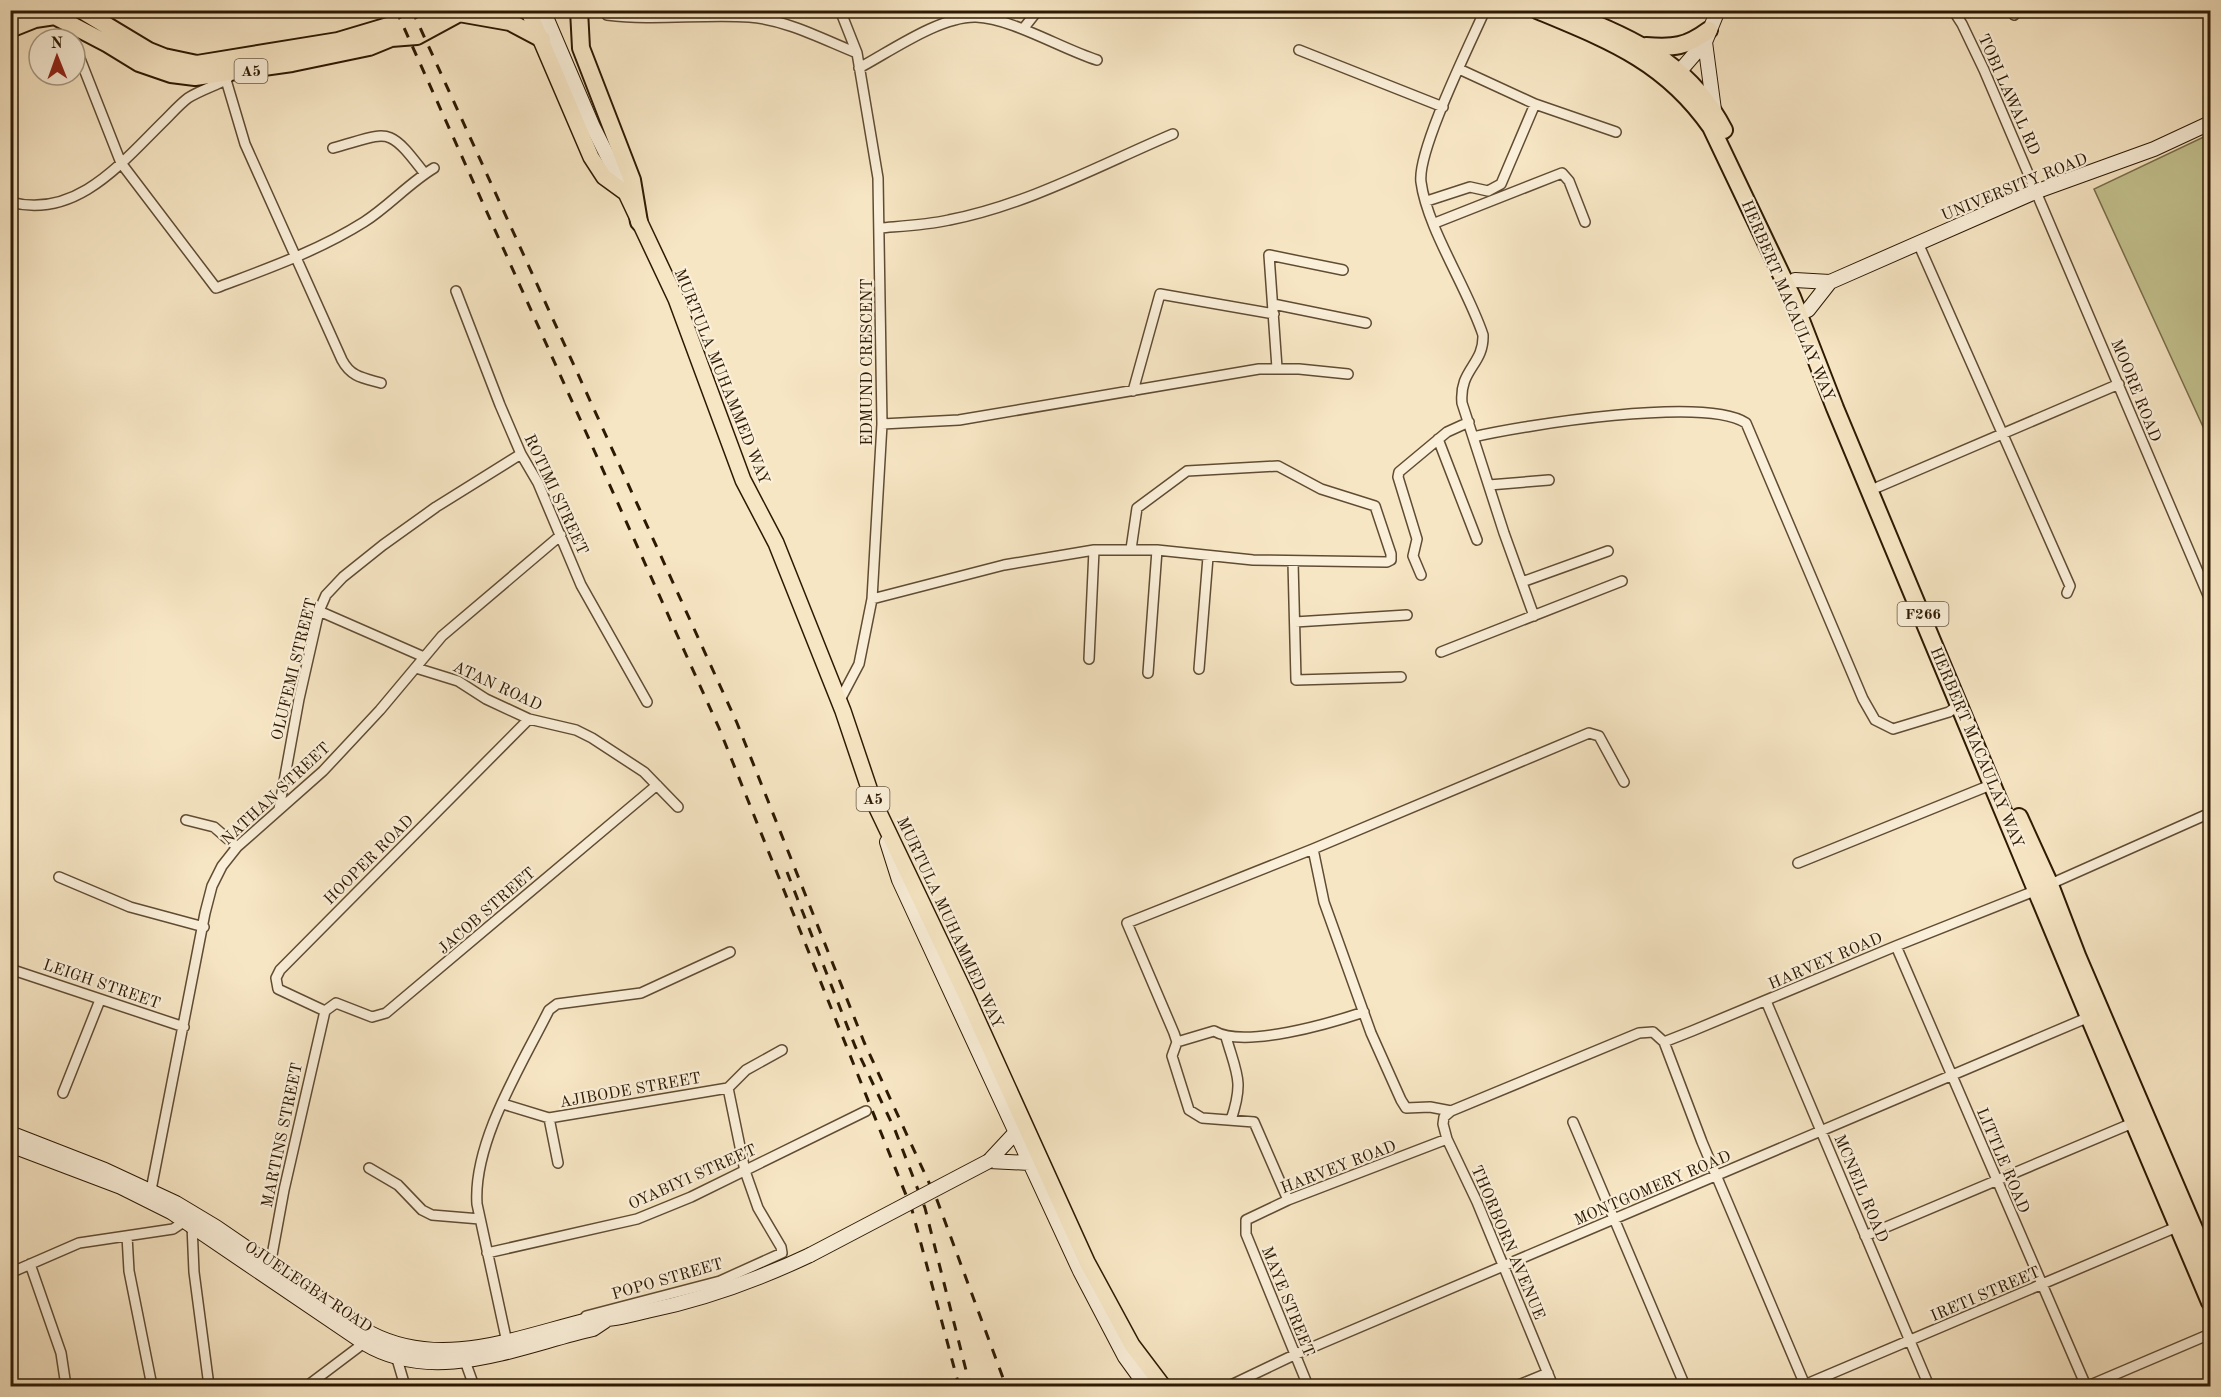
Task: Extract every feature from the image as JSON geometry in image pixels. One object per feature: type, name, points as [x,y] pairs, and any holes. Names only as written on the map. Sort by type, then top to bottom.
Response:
[{"type":"highway","name":"A5","points":[[81,10],[149,51],[164,57],[197,64],[360,37],[395,24],[418,23],[430,10]]},
{"type":"highway","points":[[579,10],[580,48],[632,180],[639,222]]},
{"type":"highway","name":"HERBERT MACAULAY WAY","points":[[1537,10],[1605,40],[1653,66],[1694,102],[1711,127],[1792,297],[1853,452],[1994,784],[2078,958],[2211,1266]]},
{"type":"highway","name":"HERBERT MACAULAY WAY","points":[[1563,10],[1645,46],[1679,72],[1714,110],[1808,310],[1878,487],[2044,888],[2089,1017],[2211,1302]]},
{"type":"highway","name":"A5","points":[[59,22],[153,69],[195,77],[229,77],[361,49],[391,38],[417,36],[462,12]]},
{"type":"highway","points":[[462,12],[510,22],[542,39]]},
{"type":"highway","points":[[10,30],[34,19],[59,22]]},
{"type":"highway","points":[[1645,46],[1682,46],[1707,36]]},
{"type":"main road","name":"A5","points":[[528,10],[591,157],[604,177],[626,193]]},
{"type":"main road","points":[[543,10],[593,127],[626,193]]},
{"type":"main road","points":[[1679,72],[1707,36],[1718,10]]},
{"type":"main road","points":[[1707,36],[1714,110]]},
{"type":"main road","name":"UNIVERSITY ROAD","points":[[1830,282],[2036,192],[2154,149],[2211,123]]},
{"type":"main road","name":"MURTULA MUHAMMED WAY","points":[[626,193],[676,299],[743,480],[776,543],[843,711],[873,800],[966,995],[1087,1262],[1132,1345],[1163,1386]]},
{"type":"main road","points":[[1795,280],[1830,282]]},
{"type":"main road","points":[[1808,310],[1830,282]]},
{"type":"main road","points":[[873,800],[899,880],[1065,1239],[1105,1323],[1125,1358],[1146,1386]]},
{"type":"main road","points":[[989,1161],[1016,1132]]},
{"type":"main road","name":"OJUELEGBA ROAD","points":[[10,1133],[151,1190],[216,1227],[270,1266],[389,1343],[417,1350],[453,1352],[507,1345],[593,1329],[612,1319]]},
{"type":"main road","name":"OJUELEGBA ROAD","points":[[10,1145],[121,1187],[189,1223],[364,1344],[398,1359],[429,1363],[465,1361],[564,1326],[588,1320],[612,1319],[696,1300],[755,1281],[810,1255],[989,1161]]},
{"type":"main road","points":[[989,1161],[1030,1163]]},
{"type":"street","name":"EDMUND CRESCENT","points":[[840,10],[857,53],[878,178],[882,424],[872,599],[859,664],[840,700],[843,711]]},
{"type":"street","points":[[1023,29],[1038,10]]},
{"type":"street","points":[[1485,10],[1443,107],[1421,174],[1435,223],[1483,335],[1482,353],[1461,388],[1462,403],[1534,616]]},
{"type":"street","name":"TOBI LAWAL RD","points":[[1953,10],[1984,70],[2036,192]]},
{"type":"street","points":[[607,15],[629,18],[748,17],[769,20],[801,30],[857,53]]},
{"type":"street","points":[[859,68],[933,28],[956,20],[975,17],[1023,29],[1097,60]]},
{"type":"street","points":[[1299,50],[1443,107]]},
{"type":"street","points":[[1459,69],[1535,104],[1616,132]]},
{"type":"street","points":[[87,77],[121,163],[216,288],[297,257],[367,220],[434,168]]},
{"type":"street","points":[[10,202],[39,204],[65,200],[87,191],[121,163],[188,98],[229,77],[245,144],[347,370],[356,377],[381,382]]},
{"type":"street","points":[[1427,201],[1470,187],[1488,191],[1501,184],[1535,104]]},
{"type":"street","points":[[880,228],[948,221],[978,213],[1037,192],[1173,134]]},
{"type":"street","points":[[333,148],[378,135],[392,136],[400,142],[425,174]]},
{"type":"street","points":[[1435,223],[1562,173],[1569,181],[1585,222]]},
{"type":"street","name":"MOORE ROAD","points":[[2036,192],[2211,600]]},
{"type":"street","points":[[1918,243],[2070,586],[2067,593]]},
{"type":"street","points":[[1277,368],[1269,255],[1342,270]]},
{"type":"street","name":"ROTIMI STREET","points":[[456,291],[521,454],[538,483],[581,585],[647,702]]},
{"type":"street","points":[[1133,391],[1160,294],[1366,323]]},
{"type":"street","points":[[882,424],[959,420],[1234,373],[1277,368],[1348,374]]},
{"type":"street","points":[[1878,487],[2119,384]]},
{"type":"street","points":[[1473,437],[1577,419],[1690,411],[1736,417],[1746,423],[1863,699],[1875,720],[1893,729],[1949,712],[1960,704]]},
{"type":"street","points":[[1421,575],[1413,556],[1417,539],[1398,477],[1404,467],[1438,439],[1469,422]]},
{"type":"street","points":[[1438,439],[1477,540]]},
{"type":"street","name":"OLUFEMI STREET","points":[[279,809],[295,720],[320,611],[326,595],[343,577],[383,545],[436,507],[521,454]]},
{"type":"street","points":[[872,599],[1005,565],[1094,550],[1157,550],[1208,557],[1293,562],[1355,563],[1391,560],[1375,506],[1321,489],[1278,466],[1193,470],[1137,508],[1131,549]]},
{"type":"street","points":[[1489,485],[1549,480]]},
{"type":"street","name":"NATHAN STREET","points":[[151,1190],[212,886],[222,866],[237,847],[323,771],[424,657],[461,619],[561,535]]},
{"type":"street","points":[[1089,659],[1094,550]]},
{"type":"street","points":[[1148,673],[1157,550]]},
{"type":"street","points":[[1522,582],[1608,551]]},
{"type":"street","points":[[1199,669],[1208,557]]},
{"type":"street","points":[[1293,562],[1296,680],[1401,677]]},
{"type":"street","points":[[1441,652],[1622,581]]},
{"type":"street","points":[[320,611],[424,657]]},
{"type":"street","points":[[1295,622],[1407,615]]},
{"type":"street","name":"ATAN ROAD","points":[[416,668],[458,681],[486,699],[529,719],[576,730],[592,738],[628,759],[678,807]]},
{"type":"street","name":"HOOPER ROAD","points":[[325,1011],[278,989],[276,978],[280,970],[529,719]]},
{"type":"street","points":[[1288,1200],[1254,1122],[1202,1118],[1189,1110],[1172,1056],[1177,1042],[1127,923],[1313,849],[1588,733],[1599,736],[1624,782]]},
{"type":"street","points":[[1798,863],[1994,784]]},
{"type":"street","name":"JACOB STREET","points":[[325,1011],[336,1004],[342,1004],[372,1017],[386,1013],[657,785]]},
{"type":"street","name":"HARVEY ROAD","points":[[1664,1042],[1896,946],[2044,888],[2211,813]]},
{"type":"street","points":[[186,820],[214,827],[237,847]]},
{"type":"street","points":[[1313,849],[1324,902],[1364,1012],[1406,1108],[1430,1107],[1451,1111],[1639,1033],[1653,1032],[1664,1042],[1716,1176],[1803,1386]]},
{"type":"street","points":[[58,877],[130,907],[204,927]]},
{"type":"street","name":"LITTLE ROAD","points":[[1896,946],[2087,1386]]},
{"type":"street","points":[[507,1345],[480,1219],[475,1182],[481,1159],[503,1104],[549,1010],[557,1004],[641,993],[730,952]]},
{"type":"street","name":"LEIGH STREET","points":[[10,969],[184,1027]]},
{"type":"street","points":[[63,1093],[100,1000]]},
{"type":"street","name":"MCNEIL ROAD","points":[[1766,1001],[1929,1386]]},
{"type":"street","name":"MARTINS STREET","points":[[270,1266],[284,1190],[325,1011]]},
{"type":"street","points":[[1177,1042],[1214,1030],[1226,1037],[1299,1030],[1364,1012]]},
{"type":"street","name":"MONTGOMERY ROAD","points":[[1229,1386],[1294,1355],[2089,1017]]},
{"type":"street","points":[[1226,1037],[1240,1084],[1238,1100],[1230,1120]]},
{"type":"street","points":[[728,1088],[746,1070],[782,1050]]},
{"type":"street","name":"AJIBODE STREET","points":[[503,1104],[549,1118],[728,1088]]},
{"type":"street","name":"POPO STREET","points":[[564,1326],[576,1319],[720,1281],[782,1252],[782,1246],[758,1208],[745,1171],[728,1088]]},
{"type":"street","name":"OYABIYI STREET","points":[[487,1252],[637,1219],[745,1171],[866,1111]]},
{"type":"street","name":"THORBORN AVENUE","points":[[1451,1111],[1444,1116],[1443,1124],[1447,1140],[1477,1202],[1553,1386]]},
{"type":"street","points":[[549,1118],[558,1163]]},
{"type":"street","points":[[1573,1122],[1685,1386]]},
{"type":"street","points":[[1866,1236],[2135,1122]]},
{"type":"street","name":"HARVEY ROAD","points":[[1245,1227],[1246,1220],[1288,1200],[1447,1140]]},
{"type":"street","points":[[369,1168],[398,1185],[422,1210],[432,1215],[480,1219]]},
{"type":"street","points":[[10,1273],[79,1243],[173,1229],[189,1223],[209,1386]]},
{"type":"street","name":"IRETI STREET","points":[[1803,1386],[2180,1226]]},
{"type":"street","name":"MAYE STREET","points":[[1245,1227],[1308,1386]]},
{"type":"street","points":[[127,1236],[129,1271],[152,1386]]},
{"type":"street","points":[[30,1264],[61,1353],[66,1386]]},
{"type":"street","points":[[2087,1386],[2211,1334]]},
{"type":"street","points":[[307,1386],[324,1382],[364,1344]]},
{"type":"street","points":[[398,1359],[405,1386]]},
{"type":"street","points":[[465,1361],[474,1386]]},
{"type":"street","points":[[1516,1386],[1548,1373]]},
{"type":"green space","points":[[2210,134],[2210,442],[2094,189]]},
{"type":"railway","points":[[396,10],[719,728],[912,1210],[959,1386]]},
{"type":"railway","points":[[412,10],[737,723],[864,1042],[937,1200],[1006,1386]]},
{"type":"railway","points":[[787,872],[855,1046],[895,1130],[925,1208],[970,1386]]}]
